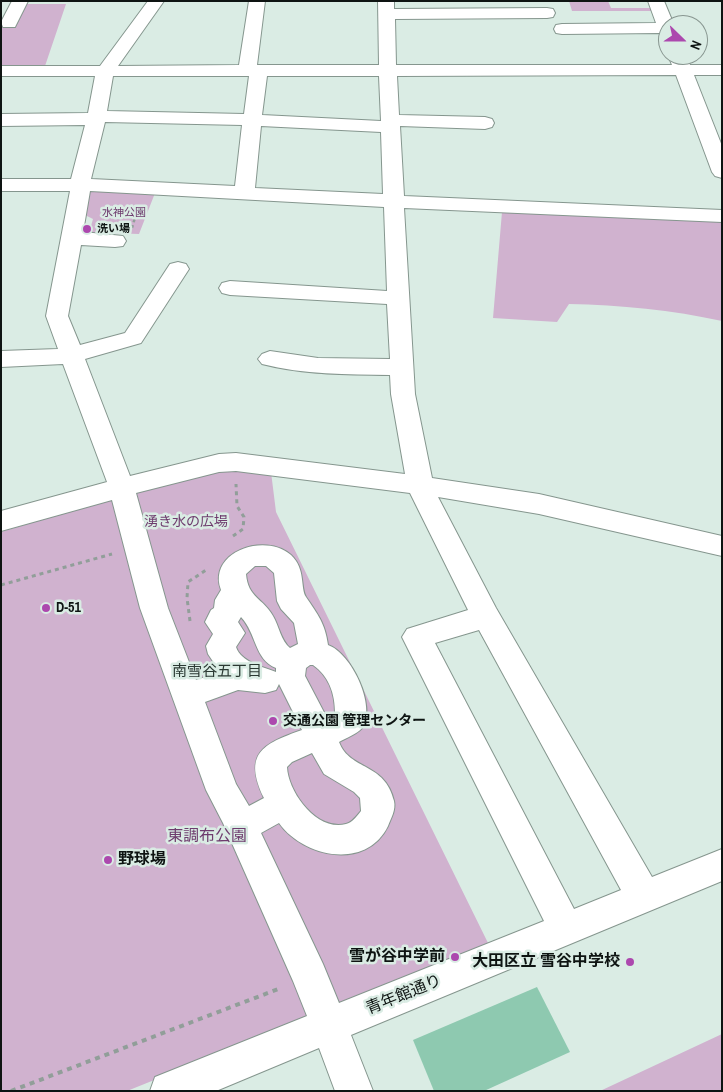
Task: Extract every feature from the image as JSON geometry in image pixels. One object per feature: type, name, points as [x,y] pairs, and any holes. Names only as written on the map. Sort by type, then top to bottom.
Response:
[{"type":"street","points":[[9,23],[20,1]]},
{"type":"street","points":[[156,1],[105,71],[82,174],[57,316],[122,488],[154,608],[222,790],[242,826],[310,977],[354,1091]]},
{"type":"street","points":[[244,194],[252,120],[257,1]]},
{"type":"street","points":[[656,1],[661,15]]},
{"type":"street","points":[[560,70],[557,40],[546,8],[384,6],[403,394],[420,485],[425,499],[486,616],[644,897]]},
{"type":"street","points":[[557,40],[658,31]]},
{"type":"street","points":[[1,72],[560,70],[658,63]]},
{"type":"street","points":[[681,65],[714,131],[722,172]]},
{"type":"street","points":[[696,65],[722,70]]},
{"type":"street","points":[[1,120],[96,118],[390,124],[485,123]]},
{"type":"street","points":[[1,185],[81,185],[394,202],[722,216]]},
{"type":"street","points":[[72,238],[120,236]]},
{"type":"street","points":[[1,359],[48,358],[72,355],[133,338],[178,269]]},
{"type":"street","points":[[230,288],[398,298]]},
{"type":"street","points":[[270,359],[318,366],[402,367]]},
{"type":"street","points":[[1,521],[163,476],[236,462],[420,485],[539,504],[722,546]]},
{"type":"street","points":[[187,696],[238,678],[290,668],[322,654],[333,661],[347,691],[352,709],[350,720],[322,737],[286,748],[275,758],[269,770],[273,787],[294,819],[310,831],[326,838],[349,841],[366,832],[376,818],[378,802],[374,789],[359,777],[344,771],[333,763],[322,737],[290,668],[274,652],[267,641],[261,620],[236,593],[232,572],[241,560],[250,557],[272,557],[281,562],[288,571],[291,601],[301,609],[312,630],[290,668]]},
{"type":"street","points":[[236,593],[230,600],[228,614],[221,618],[220,622],[230,633],[221,646],[228,663],[236,669],[290,668]]},
{"type":"street","points":[[486,616],[417,637],[566,929]]},
{"type":"street","points":[[242,826],[281,806],[286,807]]},
{"type":"street","name":"青年館通り","points":[[169,1091],[722,865]]},
{"type":"path","points":[[120,236],[132,231],[139,202]]},
{"type":"path","points":[[1,586],[139,546]]},
{"type":"path","points":[[11,1091],[310,977]]},
{"type":"green space","points":[[569,1],[608,1],[611,8],[655,8],[656,11],[572,11]]},
{"type":"green space","points":[[22,4],[66,4],[45,66],[1,66],[1,23],[13,23]]},
{"type":"green space","name":"水神公園","points":[[90,190],[155,193],[139,234],[81,232],[91,226],[93,219],[85,215]]},
{"type":"green space","points":[[502,212],[722,221],[722,321],[646,309],[569,304],[557,322],[493,318]]},
{"type":"green space","name":"東調布公園","points":[[216,467],[271,472],[276,512],[489,945],[127,1091],[1,1091],[1,532]]},
{"type":"green space","points":[[722,1034],[722,1091],[600,1091]]},
{"type":"shaded area","points":[[537,987],[570,1052],[484,1091],[434,1091],[413,1040]]},
{"type":"place","name":"洗い場","points":[[87,229]]},
{"type":"place","name":"D-51","points":[[46,608]]},
{"type":"place","name":"交通公園 管理センター","points":[[273,721]]},
{"type":"place","name":"野球場","points":[[108,860]]},
{"type":"place","name":"雪が谷中学前","points":[[455,957]]},
{"type":"place","name":"大田区立 雪谷中学校","points":[[630,962]]},
{"type":"district","name":"南雪谷五丁目","points":[[217,672]]},
{"type":"park label","name":"湧き水の広場","points":[[186,522]]}]
